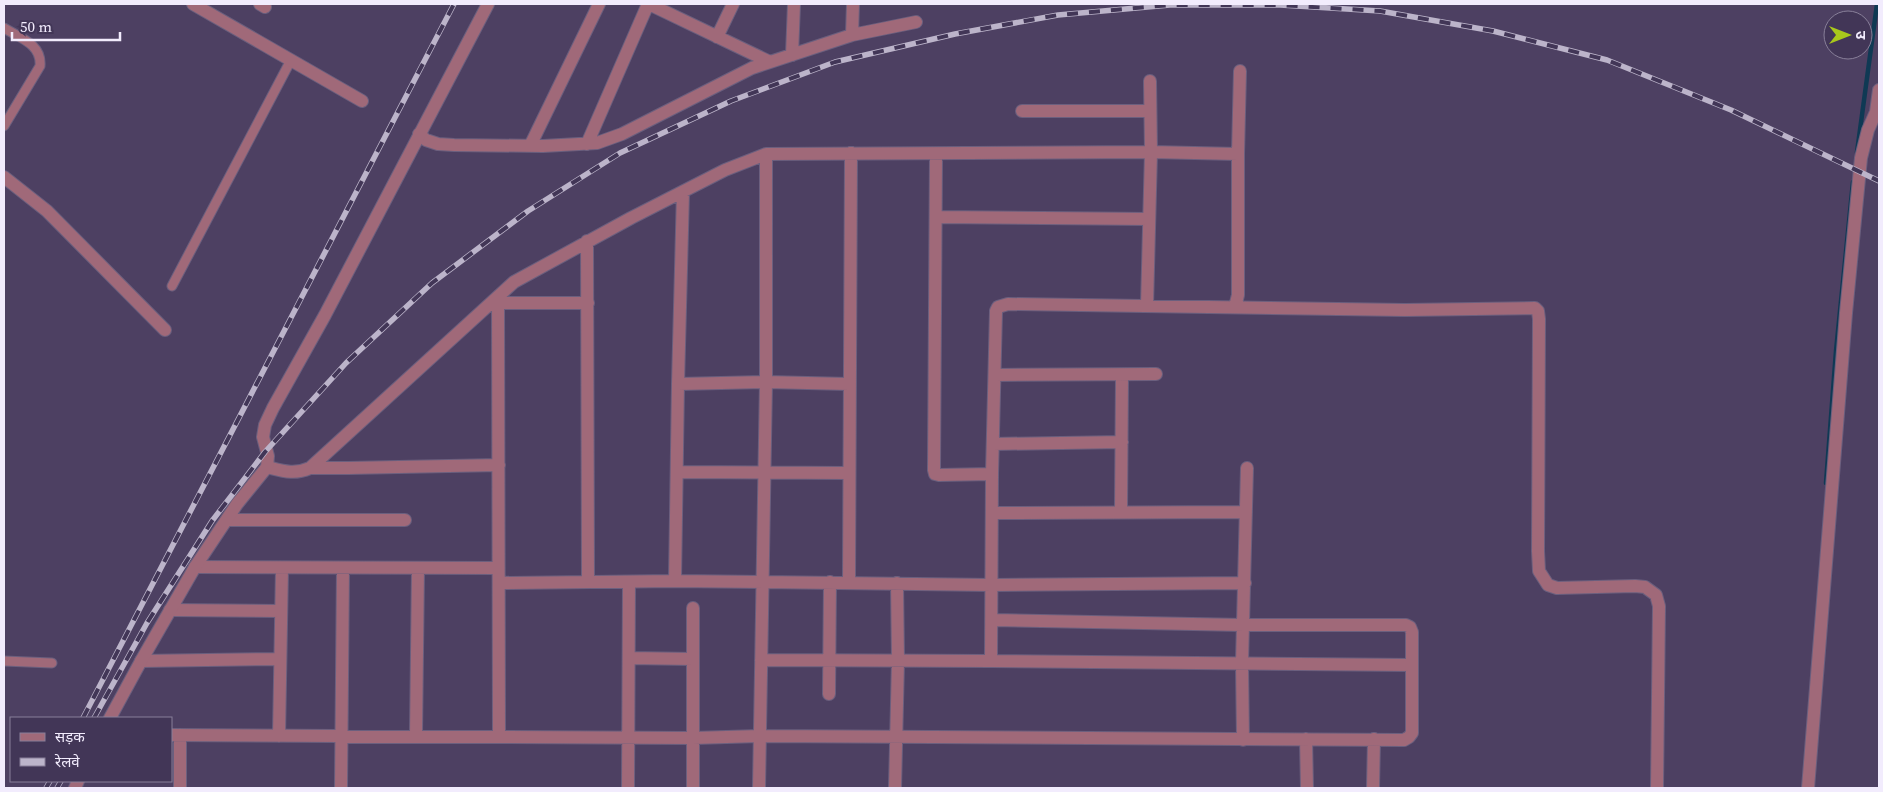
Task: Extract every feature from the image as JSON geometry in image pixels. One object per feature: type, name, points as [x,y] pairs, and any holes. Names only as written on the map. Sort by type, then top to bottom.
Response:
[{"type":"street","points":[[193,4],[362,102]]},
{"type":"street","points":[[111,717],[195,567],[226,520],[267,467],[268,456],[263,437],[265,425],[325,315],[488,4]]},
{"type":"street","points":[[530,146],[600,4]]},
{"type":"street","points":[[587,144],[649,4],[770,62]]},
{"type":"street","points":[[717,37],[733,4]]},
{"type":"street","points":[[792,55],[794,4]]},
{"type":"street","points":[[852,35],[854,4]]},
{"type":"street","points":[[419,134],[426,140],[438,144],[530,146],[587,144],[610,140],[752,68],[852,35],[916,22]]},
{"type":"street","points":[[1235,307],[1238,295],[1240,72]]},
{"type":"street","points":[[1147,306],[1151,152],[1150,81]]},
{"type":"street","points":[[1808,788],[1860,158],[1868,130],[1876,112],[1879,90]]},
{"type":"street","points":[[1022,111],[1150,111]]},
{"type":"street","points":[[267,467],[291,473],[301,472],[310,468],[498,300],[514,282],[587,241],[725,170],[766,154],[1151,152],[1238,154]]},
{"type":"street","points":[[849,582],[851,153]]},
{"type":"street","points":[[759,788],[766,382],[766,154]]},
{"type":"street","points":[[936,154],[934,470],[935,474],[939,475],[992,474]]},
{"type":"street","points":[[4,178],[47,211],[165,330]]},
{"type":"street","points":[[675,581],[678,384],[684,192]]},
{"type":"street","points":[[936,217],[1150,219]]},
{"type":"street","points":[[587,241],[588,582]]},
{"type":"street","points":[[498,300],[588,303]]},
{"type":"street","points":[[498,300],[499,736]]},
{"type":"street","points":[[991,661],[992,474],[996,311],[1003,305],[1405,310],[1535,308],[1538,311],[1539,318],[1539,571],[1548,585],[1557,588],[1635,586],[1645,587],[1656,595],[1659,606],[1657,788]]},
{"type":"street","points":[[995,375],[1156,374]]},
{"type":"street","points":[[1121,512],[1122,375]]},
{"type":"street","points":[[678,384],[766,382],[849,384]]},
{"type":"street","points":[[993,444],[1122,442]]},
{"type":"street","points":[[310,468],[499,464]]},
{"type":"street","points":[[1243,740],[1242,663],[1247,468]]},
{"type":"street","points":[[678,472],[849,473]]},
{"type":"street","points":[[992,513],[1246,512]]},
{"type":"street","points":[[226,520],[405,520]]},
{"type":"street","points":[[195,567],[498,568]]},
{"type":"street","points":[[278,736],[282,568]]},
{"type":"street","points":[[341,788],[343,568]]},
{"type":"street","points":[[416,735],[418,568]]},
{"type":"street","points":[[499,583],[675,581],[763,583],[897,582],[992,585],[1245,583]]},
{"type":"street","points":[[628,788],[629,582]]},
{"type":"street","points":[[829,694],[830,582]]},
{"type":"street","points":[[895,788],[898,661],[897,582]]},
{"type":"street","points":[[692,608],[693,788]]},
{"type":"street","points":[[170,610],[281,611]]},
{"type":"street","points":[[180,788],[176,735],[1404,740],[1409,738],[1412,733],[1412,632],[1410,627],[1406,625],[1244,625],[992,620]]},
{"type":"street","points":[[629,658],[693,659]]},
{"type":"street","points":[[141,660],[280,660]]},
{"type":"street","points":[[761,660],[1412,665]]},
{"type":"street","points":[[1306,739],[1306,788]]},
{"type":"street","points":[[1373,788],[1374,739]]},
{"type":"lane","points":[[4,28],[33,45],[41,58],[40,66],[6,115],[4,126]]},
{"type":"lane","points":[[172,286],[291,60]]},
{"type":"lane","points":[[4,661],[52,663]]},
{"type":"waterway","points":[[1857,152],[1877,4]]},
{"type":"waterway","points":[[1826,483],[1836,351],[1853,182]]},
{"type":"railway","points":[[84,717],[454,4]]},
{"type":"railway","points":[[95,717],[147,623],[212,521],[265,452],[346,363],[432,283],[528,211],[620,153],[731,101],[835,62],[955,34],[1058,15],[1170,5],[1280,5],[1380,11],[1493,31],[1607,60],[1731,110],[1879,181]]},
{"type":"railway","points":[[46,788],[49,782]]},
{"type":"railway","points":[[57,788],[60,782]]}]
